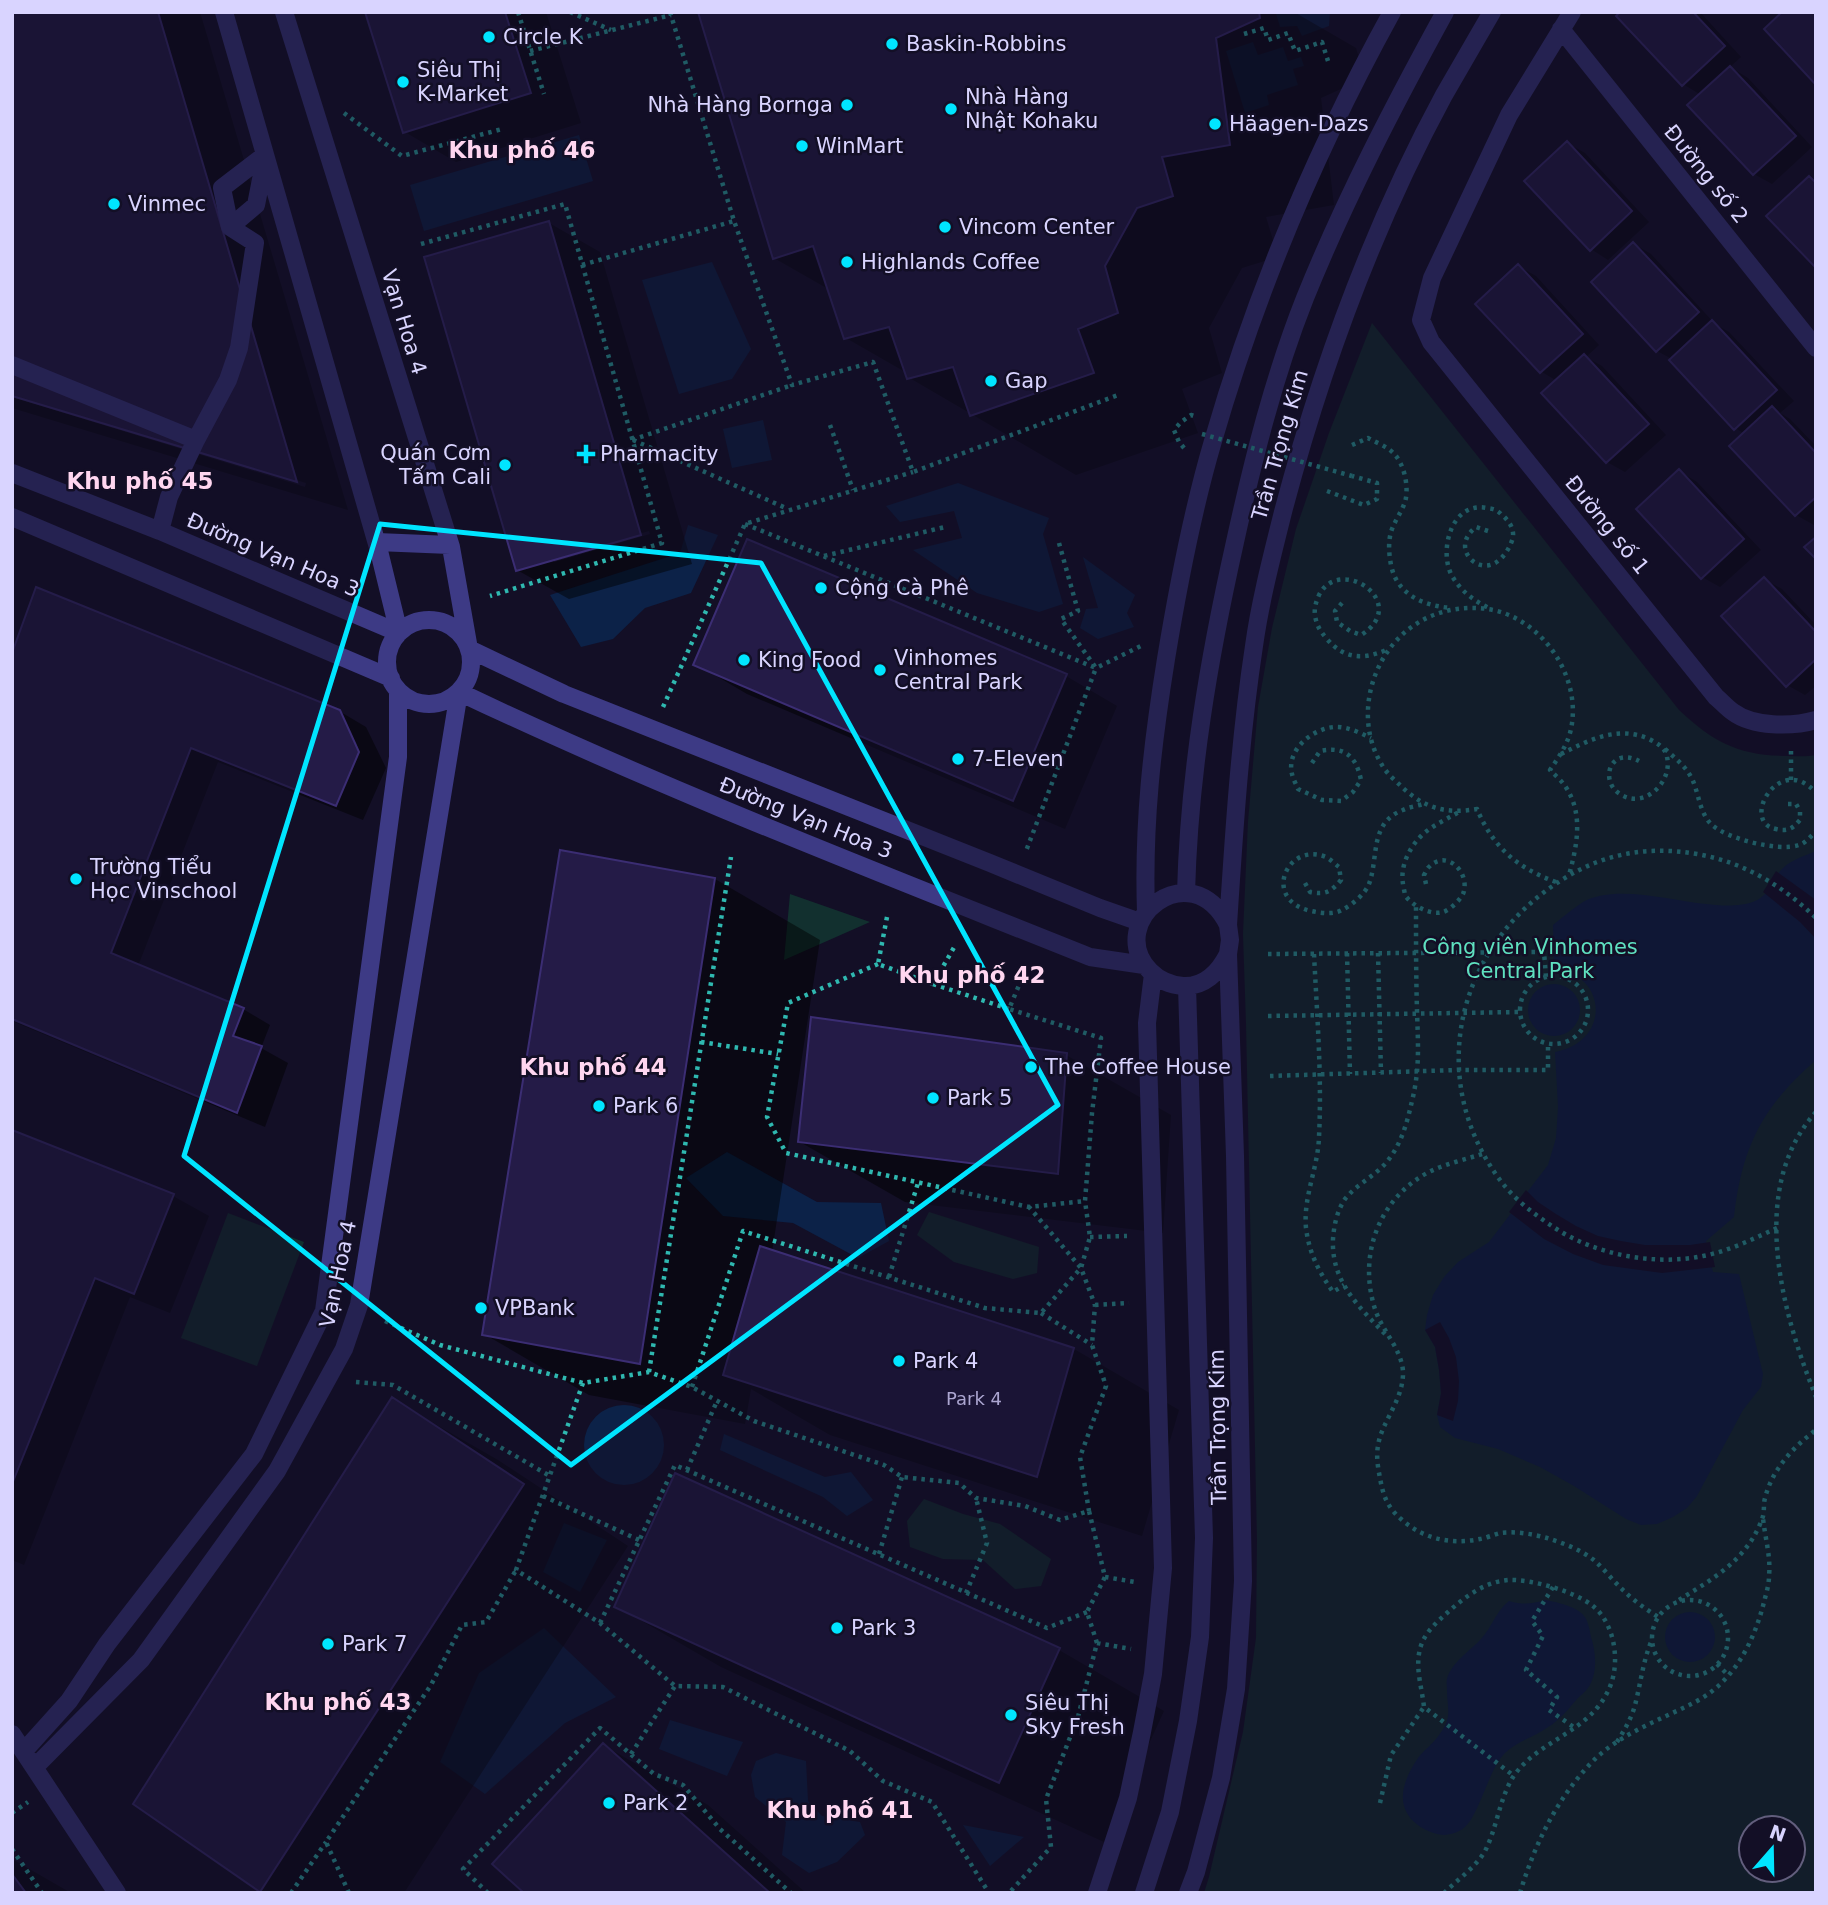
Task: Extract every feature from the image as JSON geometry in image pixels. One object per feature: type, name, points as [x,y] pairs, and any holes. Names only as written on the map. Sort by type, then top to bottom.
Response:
[{"type":"street","points":[[224,12],[377,542],[398,633]]},
{"type":"street","name":"Vạn Hoa 4","points":[[284,12],[450,545],[469,649]]},
{"type":"street","points":[[1228,954],[1222,966],[1212,976],[1187,986],[1163,982],[1148,970],[1138,951],[1137,936],[1143,917],[1147,803],[1155,728],[1172,620],[1212,443],[1251,324],[1301,195],[1342,107],[1392,12]]},
{"type":"street","name":"Trần Trọng Kim","points":[[1186,893],[1190,819],[1207,674],[1246,493],[1276,379],[1305,298],[1348,202],[1402,91],[1445,12]]},
{"type":"street","name":"Trần Trọng Kim","points":[[1188,1893],[1221,1778],[1236,1689],[1244,1581],[1228,925],[1245,716],[1254,644],[1302,439],[1336,337],[1402,180],[1444,96],[1492,12]]},
{"type":"street","points":[[1561,29],[1572,12]]},
{"type":"street","name":"Đường số 1","points":[[1561,29],[1509,115],[1432,278],[1420,320],[1431,342],[1716,696],[1734,713],[1761,722],[1783,726],[1816,720]]},
{"type":"street","name":"Đường số 2","points":[[1561,29],[1816,348]]},
{"type":"street","points":[[230,227],[256,205],[265,155]]},
{"type":"street","points":[[160,531],[169,497],[228,380],[239,348],[255,243],[230,227],[222,188],[265,155]]},
{"type":"street","points":[[12,365],[196,440]]},
{"type":"street","name":"Đường Vạn Hoa 3","points":[[12,473],[160,531],[398,633]]},
{"type":"street","points":[[12,517],[394,684],[409,698],[421,703],[435,703],[447,699],[459,692],[466,682],[471,661],[463,636],[452,626],[439,621],[424,620],[410,624],[398,633],[388,654],[387,667],[394,684]]},
{"type":"street","points":[[377,542],[450,545]]},
{"type":"street","name":"Đường Vạn Hoa 3","points":[[469,649],[564,694],[1101,908],[1143,917]]},
{"type":"street","name":"Vạn Hoa 4","points":[[24,1751],[69,1701],[107,1644],[254,1454],[324,1311],[398,757],[394,684]]},
{"type":"street","name":"Vạn Hoa 4","points":[[35,1767],[141,1660],[277,1471],[344,1349],[359,1305],[459,692]]},
{"type":"street","name":"Đường Vạn Hoa 3","points":[[459,692],[550,735],[777,832],[1090,957],[1148,970]]},
{"type":"street","points":[[1143,917],[1153,904],[1163,897],[1186,893],[1212,902],[1228,925]]},
{"type":"street","points":[[1097,1893],[1128,1798],[1139,1745],[1153,1674],[1163,1569],[1147,1023],[1148,970]]},
{"type":"street","name":"Trần Trọng Kim","points":[[1144,1893],[1170,1812],[1188,1721],[1200,1637],[1204,1538],[1187,986]]},
{"type":"street","points":[[12,1734],[117,1893]]},
{"type":"path","points":[[518,12],[544,94]]},
{"type":"path","points":[[570,12],[611,30]]},
{"type":"path","points":[[530,51],[671,14],[734,221],[792,385]]},
{"type":"path","points":[[1244,34],[1264,27],[1268,40],[1288,33],[1294,51],[1322,42],[1328,61]]},
{"type":"path","points":[[341,110],[402,156],[502,130]]},
{"type":"path","points":[[421,244],[565,204],[662,543],[490,596]]},
{"type":"path","points":[[582,265],[734,221]]},
{"type":"path","points":[[632,440],[792,385],[873,362],[913,472]]},
{"type":"path","points":[[662,708],[745,524],[913,472],[1118,395]]},
{"type":"path","points":[[830,425],[853,490]]},
{"type":"path","points":[[1202,433],[1377,483],[1377,499],[1364,505],[1327,491]]},
{"type":"path","points":[[1352,445],[1368,438],[1396,456],[1402,469],[1407,486],[1405,502],[1390,534],[1388,552],[1392,572],[1402,589],[1434,607],[1494,610]]},
{"type":"path","points":[[632,440],[790,510]]},
{"type":"path","points":[[1488,531],[1476,527],[1468,533],[1464,544],[1474,562],[1487,566],[1497,562],[1511,543],[1513,533],[1509,521],[1497,510],[1482,506],[1465,511],[1454,522],[1447,539],[1450,572],[1461,589],[1475,601],[1528,627],[1544,640],[1566,674],[1572,694],[1570,733],[1550,770],[1566,787],[1575,806],[1578,830],[1569,875]]},
{"type":"path","points":[[745,524],[1096,668]]},
{"type":"path","points":[[824,556],[945,527]]},
{"type":"path","points":[[1059,543],[1078,611],[1061,619],[1096,668]]},
{"type":"path","points":[[1342,603],[1335,611],[1337,622],[1361,635],[1372,627],[1379,614],[1378,602],[1370,588],[1354,579],[1334,582],[1321,591],[1314,608],[1317,627],[1330,643],[1346,655],[1362,657],[1388,649]]},
{"type":"path","points":[[1460,608],[1434,614],[1418,623],[1402,634],[1388,649],[1378,668],[1368,701],[1371,738],[1382,766],[1423,804],[1446,811],[1477,808],[1485,829],[1499,847],[1538,876],[1557,882]]},
{"type":"path","points":[[1023,857],[1096,668],[1150,641]]},
{"type":"path","points":[[1312,763],[1320,751],[1334,748],[1349,755],[1359,767],[1362,780],[1341,802],[1322,800],[1298,789],[1291,772],[1292,757],[1302,742],[1323,729],[1337,726],[1371,738]]},
{"type":"path","points":[[1561,754],[1606,734],[1642,736],[1656,742],[1687,769],[1705,816],[1711,825],[1725,833],[1764,845],[1785,847],[1800,845],[1816,831]]},
{"type":"path","points":[[1639,761],[1630,756],[1620,757],[1611,765],[1608,775],[1619,794],[1633,799],[1654,792],[1663,782],[1667,769],[1668,759],[1664,748]]},
{"type":"path","points":[[1791,749],[1791,780]]},
{"type":"path","points":[[1788,804],[1796,804],[1800,811],[1800,820],[1793,828],[1782,831],[1770,828],[1760,810],[1770,790],[1791,780],[1802,781],[1816,793]]},
{"type":"path","points":[[1305,883],[1310,892],[1323,894],[1334,889],[1341,880],[1339,867],[1326,857],[1309,854],[1294,861],[1284,872],[1282,886],[1290,901],[1305,910],[1323,914],[1340,911],[1357,900],[1368,886],[1378,833],[1387,820],[1401,810],[1423,804]]},
{"type":"path","points":[[1426,884],[1424,875],[1430,866],[1439,861],[1451,861],[1460,868],[1464,881],[1463,893],[1455,904],[1444,912],[1430,912],[1416,905],[1405,894],[1401,873],[1408,855],[1422,836],[1438,823],[1461,811]]},
{"type":"path","points":[[1777,1228],[1732,1248],[1703,1256],[1676,1259],[1619,1255],[1590,1247],[1540,1218],[1516,1198],[1482,1154],[1465,1111],[1458,1070],[1463,1012],[1487,952],[1511,920],[1557,882],[1594,862],[1623,853],[1654,850],[1714,857],[1765,877],[1816,918]]},
{"type":"path","points":[[649,1372],[731,857]]},
{"type":"path","points":[[1416,905],[1419,1072],[1406,1125],[1398,1145],[1385,1163],[1346,1198],[1333,1231],[1332,1250],[1336,1270],[1348,1293],[1397,1350],[1403,1371],[1400,1395],[1378,1445],[1378,1472],[1384,1498],[1401,1519],[1425,1536],[1455,1542],[1501,1533],[1521,1533],[1568,1546],[1593,1559],[1626,1594],[1658,1617]]},
{"type":"path","points":[[878,964],[887,917]]},
{"type":"path","points":[[933,984],[956,944]]},
{"type":"path","points":[[1347,953],[1350,1074]]},
{"type":"path","points":[[1378,953],[1381,1073]]},
{"type":"path","points":[[1268,954],[1544,953],[1546,977]]},
{"type":"path","points":[[1314,954],[1319,1141],[1306,1205],[1306,1226],[1309,1248],[1320,1272],[1333,1292],[1344,1285]]},
{"type":"path","points":[[1041,1313],[1082,1268],[1090,1237],[1085,1201],[1101,1038],[878,964],[788,1003],[768,1117],[786,1153],[1029,1207],[1085,1201]]},
{"type":"path","points":[[1009,1009],[1025,971]]},
{"type":"path","points":[[1557,976],[1578,986],[1588,1006],[1583,1028],[1576,1037],[1555,1044],[1534,1037],[1527,1030],[1520,1012],[1522,999],[1528,989],[1546,977],[1557,976]]},
{"type":"path","points":[[1268,1016],[1520,1012]]},
{"type":"path","points":[[701,1042],[778,1054]]},
{"type":"path","points":[[1270,1076],[1548,1070],[1548,1043]]},
{"type":"path","points":[[1816,1112],[1807,1121],[1784,1166],[1777,1228],[1782,1288],[1789,1322],[1816,1397]]},
{"type":"path","points":[[1388,1337],[1370,1292],[1369,1271],[1370,1250],[1383,1214],[1411,1182],[1430,1171],[1482,1154]]},
{"type":"path","points":[[889,1278],[918,1183]]},
{"type":"path","points":[[600,1623],[675,1465],[1047,1628],[1087,1612],[1105,1577],[1089,1511],[1080,1457],[1106,1386],[1092,1345],[1095,1305],[1082,1268],[1029,1207]]},
{"type":"path","points":[[692,1387],[743,1231],[985,1308],[1041,1313],[1092,1345]]},
{"type":"path","points":[[1090,1237],[1128,1236]]},
{"type":"path","points":[[1095,1305],[1132,1302]]},
{"type":"path","points":[[385,1321],[440,1345],[583,1383],[649,1372],[692,1387],[754,1421],[884,1465],[902,1477],[959,1483],[976,1498],[1025,1506],[1060,1520],[1089,1511]]},
{"type":"path","points":[[356,1382],[393,1385],[550,1476]]},
{"type":"path","points":[[291,1893],[431,1685],[462,1625],[486,1622],[516,1570],[583,1383]]},
{"type":"path","points":[[687,1470],[718,1401]]},
{"type":"path","points":[[1520,1893],[1528,1865],[1559,1804],[1596,1759],[1617,1743],[1715,1690],[1729,1676],[1744,1654],[1755,1633],[1769,1578],[1770,1559],[1763,1518],[1765,1499],[1783,1461],[1816,1430]]},
{"type":"path","points":[[879,1554],[902,1477]]},
{"type":"path","points":[[542,1496],[639,1540]]},
{"type":"path","points":[[966,1592],[987,1543],[976,1498]]},
{"type":"path","points":[[1617,1743],[1636,1703],[1652,1629],[1658,1617],[1666,1608],[1724,1570],[1739,1556],[1763,1518]]},
{"type":"path","points":[[516,1570],[600,1623],[675,1686],[723,1687],[850,1751],[883,1781],[932,1802],[989,1893]]},
{"type":"path","points":[[1105,1577],[1139,1583]]},
{"type":"path","points":[[1380,1802],[1391,1755],[1424,1707],[1418,1661],[1425,1636],[1436,1622],[1473,1592],[1508,1580],[1553,1587],[1576,1596],[1593,1606],[1604,1618],[1615,1652],[1611,1683],[1604,1697],[1593,1713],[1575,1728],[1539,1750],[1514,1776],[1505,1793],[1484,1853],[1444,1893]]},
{"type":"path","points":[[1553,1587],[1532,1621],[1543,1636],[1526,1670],[1557,1698],[1549,1710],[1575,1728]]},
{"type":"path","points":[[1651,1641],[1661,1663],[1671,1671],[1683,1675],[1708,1672],[1725,1654],[1728,1642],[1723,1617],[1703,1602],[1677,1601]]},
{"type":"path","points":[[1009,1893],[1051,1847],[1046,1799],[1078,1717],[1097,1643],[1087,1612]]},
{"type":"path","points":[[1097,1643],[1133,1650]]},
{"type":"path","points":[[1717,1664],[1729,1676]]},
{"type":"path","points":[[631,1754],[675,1686]]},
{"type":"path","points":[[1424,1707],[1514,1776]]},
{"type":"path","points":[[488,1893],[463,1869],[600,1728],[654,1774],[683,1785],[720,1829],[791,1893]]},
{"type":"path","points":[[12,1813],[34,1797]]},
{"type":"path","points":[[326,1842],[349,1893]]},
{"type":"path","points":[[12,1849],[42,1893]]},
{"type":"highlighted area","points":[[380,524],[761,563],[1058,1105],[571,1465],[184,1156]]},
{"type":"green space","name":"Công viên Vinhomes Central Park","points":[[1372,323],[1679,710],[1703,731],[1741,750],[1771,755],[1816,755],[1816,1893],[1204,1893],[1243,1732],[1256,1638],[1257,1540],[1243,934],[1248,822],[1258,707],[1272,628],[1296,529],[1329,433]]},
{"type":"green space","points":[[790,894],[870,922],[784,960]]},
{"type":"green space","points":[[929,1212],[1039,1247],[1037,1273],[1013,1279],[954,1262],[917,1235]]},
{"type":"green space","points":[[228,1213],[304,1242],[257,1366],[181,1338]]},
{"type":"green space","points":[[924,1499],[1000,1524],[1051,1559],[1041,1586],[1015,1589],[983,1560],[943,1559],[910,1547],[907,1521]]},
{"type":"water","points":[[1277,12],[1330,12],[1329,26],[1302,36],[1297,26],[1280,27]]},
{"type":"water","points":[[1253,42],[1258,55],[1283,47],[1288,61],[1301,57],[1304,66],[1293,69],[1298,85],[1267,95],[1269,105],[1245,113],[1226,51]]},
{"type":"water","points":[[579,135],[593,181],[424,231],[410,185]]},
{"type":"water","points":[[712,262],[751,349],[732,379],[679,394],[642,280]]},
{"type":"water","points":[[763,420],[772,460],[732,468],[723,429]]},
{"type":"water","points":[[958,483],[1049,518],[1043,534],[1063,604],[1039,612],[977,593],[913,550],[962,538],[954,511],[900,522],[886,506]]},
{"type":"water","points":[[688,525],[718,535],[691,593],[645,608],[613,639],[581,647],[550,595],[680,553]]},
{"type":"water","points":[[1083,557],[1135,595],[1127,613],[1134,627],[1098,639],[1080,628],[1086,609],[1098,608]]},
{"type":"water","points":[[1816,851],[1816,1060],[1797,1077],[1768,1112],[1749,1149],[1734,1217],[1706,1241],[1713,1272],[1739,1274],[1763,1374],[1761,1387],[1743,1410],[1697,1496],[1687,1508],[1657,1524],[1641,1525],[1626,1519],[1540,1467],[1498,1449],[1455,1438],[1440,1427],[1437,1415],[1441,1393],[1439,1370],[1435,1347],[1425,1330],[1427,1315],[1433,1295],[1444,1277],[1458,1262],[1489,1242],[1548,1165],[1556,1138],[1558,1107],[1555,1052],[1573,1046],[1586,1036],[1594,1023],[1596,1009],[1593,995],[1585,983],[1572,974],[1554,969],[1553,925],[1583,902],[1611,894],[1644,895],[1718,905],[1749,903],[1764,895],[1786,866]]},
{"type":"water","points":[[1554,984],[1573,991],[1580,1010],[1573,1029],[1554,1036],[1535,1029],[1528,1010],[1535,991]]},
{"type":"water","points":[[727,1152],[817,1202],[881,1203],[889,1241],[858,1258],[793,1223],[723,1216],[686,1178]]},
{"type":"water","points":[[624,1405],[639,1408],[652,1417],[661,1430],[664,1445],[661,1460],[652,1473],[639,1482],[624,1485],[609,1482],[596,1473],[587,1460],[584,1445],[587,1430],[596,1417],[609,1408]]},
{"type":"water","points":[[724,1434],[825,1477],[851,1472],[873,1500],[847,1516],[823,1497],[720,1450]]},
{"type":"water","points":[[564,1523],[607,1540],[580,1592],[543,1572]]},
{"type":"water","points":[[1546,1600],[1575,1609],[1587,1621],[1595,1656],[1595,1670],[1591,1682],[1557,1721],[1505,1753],[1493,1771],[1467,1825],[1447,1835],[1426,1830],[1408,1815],[1404,1807],[1404,1788],[1418,1758],[1437,1738],[1446,1723],[1449,1673],[1481,1639],[1509,1601],[1528,1604]]},
{"type":"water","points":[[1690,1612],[1708,1619],[1715,1637],[1708,1655],[1690,1662],[1672,1655],[1665,1637],[1672,1619]]},
{"type":"water","points":[[544,1628],[616,1697],[565,1723],[485,1794],[440,1762],[479,1673]]},
{"type":"water","points":[[670,1720],[743,1742],[727,1776],[659,1749]]},
{"type":"water","points":[[776,1753],[806,1761],[808,1801],[822,1816],[860,1822],[865,1835],[837,1862],[809,1873],[782,1855],[786,1822],[755,1797],[751,1775],[756,1761]]},
{"type":"water","points":[[963,1825],[1024,1837],[990,1866]]},
{"type":"pier","points":[[1776,871],[1816,900],[1816,939],[1800,922],[1763,892]]},
{"type":"pier","points":[[1526,1190],[1556,1214],[1598,1236],[1645,1245],[1710,1242],[1715,1267],[1662,1273],[1603,1265],[1573,1254],[1544,1239],[1509,1212]]},
{"type":"pier","points":[[1440,1322],[1456,1357],[1459,1381],[1453,1421],[1437,1415],[1441,1393],[1439,1370],[1435,1347],[1425,1330]]},
{"type":"building","name":"Vinmec","points":[[12,12],[158,12],[297,482],[12,396]]},
{"type":"building","points":[[365,12],[505,12],[531,93],[403,133]]},
{"type":"building","name":"Vincom Center","points":[[698,12],[1259,12],[1260,18],[1216,38],[1230,145],[1162,157],[1173,196],[1137,208],[1105,266],[1118,313],[1078,329],[1094,373],[970,416],[953,367],[907,379],[889,327],[844,339],[813,246],[773,259]]},
{"type":"building","points":[[1620,12],[1693,12],[1725,46],[1682,86],[1616,16]]},
{"type":"building","points":[[1782,12],[1816,12],[1816,85],[1764,29]]},
{"type":"building","points":[[1730,66],[1796,136],[1753,175],[1687,105]]},
{"type":"building","points":[[1567,141],[1632,211],[1590,251],[1524,181]]},
{"type":"building","points":[[1809,176],[1816,183],[1816,268],[1766,216]]},
{"type":"building","points":[[549,221],[641,535],[516,571],[424,257]]},
{"type":"building","points":[[1633,242],[1699,312],[1656,352],[1591,282]]},
{"type":"building","points":[[1518,264],[1583,334],[1540,373],[1475,304]]},
{"type":"building","points":[[1712,320],[1777,390],[1734,430],[1669,360]]},
{"type":"building","points":[[1584,354],[1649,424],[1606,463],[1541,393]]},
{"type":"building","points":[[1772,406],[1816,453],[1816,497],[1795,516],[1729,446]]},
{"type":"building","points":[[1679,469],[1744,539],[1701,579],[1636,509]]},
{"type":"building","points":[[1816,537],[1816,559],[1804,547]]},
{"type":"building","name":"Vinhomes Central Park","points":[[747,539],[1067,674],[1013,801],[693,665]]},
{"type":"building","points":[[1764,577],[1816,632],[1816,659],[1786,687],[1721,616]]},
{"type":"building","name":"Trường Tiểu Học Vinschool","points":[[36,587],[340,710],[359,752],[336,806],[191,748],[111,953],[244,1008],[233,1036],[262,1046],[237,1113],[12,1019],[12,653]]},
{"type":"building","name":"Park 6","points":[[560,850],[715,878],[640,1364],[482,1335]]},
{"type":"building","name":"Park 5","points":[[811,1017],[1067,1053],[1058,1174],[798,1142]]},
{"type":"building","points":[[12,1130],[174,1194],[134,1294],[95,1278],[12,1484]]},
{"type":"building","name":"Park 4","points":[[760,1246],[1074,1348],[1037,1477],[723,1375]]},
{"type":"building","name":"Park 7","points":[[392,1397],[524,1484],[260,1892],[133,1804]]},
{"type":"building","name":"Park 3","points":[[675,1473],[1060,1648],[999,1783],[614,1607]]},
{"type":"building","name":"Park 2","points":[[603,1743],[770,1893],[524,1893],[492,1864]]},
{"type":"building","points":[[12,1874],[26,1893],[12,1893]]},
{"type":"place","name":"Circle K","points":[[489,37]]},
{"type":"place","name":"Baskin-Robbins","points":[[892,44]]},
{"type":"place","name":"Siêu Thị K-Market","points":[[403,82]]},
{"type":"place","name":"Nhà Hàng Bornga","points":[[847,105]]},
{"type":"place","name":"Nhà Hàng Nhật Kohaku","points":[[951,109]]},
{"type":"place","name":"Häagen-Dazs","points":[[1215,124]]},
{"type":"place","name":"WinMart","points":[[802,146]]},
{"type":"place","name":"Vinmec","points":[[114,204]]},
{"type":"place","name":"Vincom Center","points":[[945,227]]},
{"type":"place","name":"Highlands Coffee","points":[[847,262]]},
{"type":"place","name":"Gap","points":[[991,381]]},
{"type":"place","name":"Pharmacity","points":[[586,454]]},
{"type":"place","name":"Quán Cơm Tấm Cali","points":[[505,465]]},
{"type":"place","name":"Cộng Cà Phê","points":[[821,588]]},
{"type":"place","name":"King Food","points":[[744,660]]},
{"type":"place","name":"Vinhomes Central Park","points":[[880,670]]},
{"type":"place","name":"7-Eleven","points":[[958,759]]},
{"type":"place","name":"Trường Tiểu Học Vinschool","points":[[76,879]]},
{"type":"place","name":"The Coffee House","points":[[1031,1067]]},
{"type":"place","name":"Park 5","points":[[933,1098]]},
{"type":"place","name":"Park 6","points":[[599,1106]]},
{"type":"place","name":"VPBank","points":[[481,1308]]},
{"type":"place","name":"Park 4","points":[[899,1361]]},
{"type":"place","name":"Park 3","points":[[837,1628]]},
{"type":"place","name":"Park 7","points":[[328,1644]]},
{"type":"place","name":"Siêu Thị Sky Fresh","points":[[1011,1715]]},
{"type":"place","name":"Park 2","points":[[609,1803]]},
{"type":"district","name":"Khu phố 46","points":[[522,150]]},
{"type":"district","name":"Khu phố 45","points":[[140,481]]},
{"type":"district","name":"Khu phố 42","points":[[972,975]]},
{"type":"district","name":"Khu phố 44","points":[[593,1067]]},
{"type":"district","name":"Khu phố 43","points":[[338,1702]]},
{"type":"district","name":"Khu phố 41","points":[[840,1810]]}]
